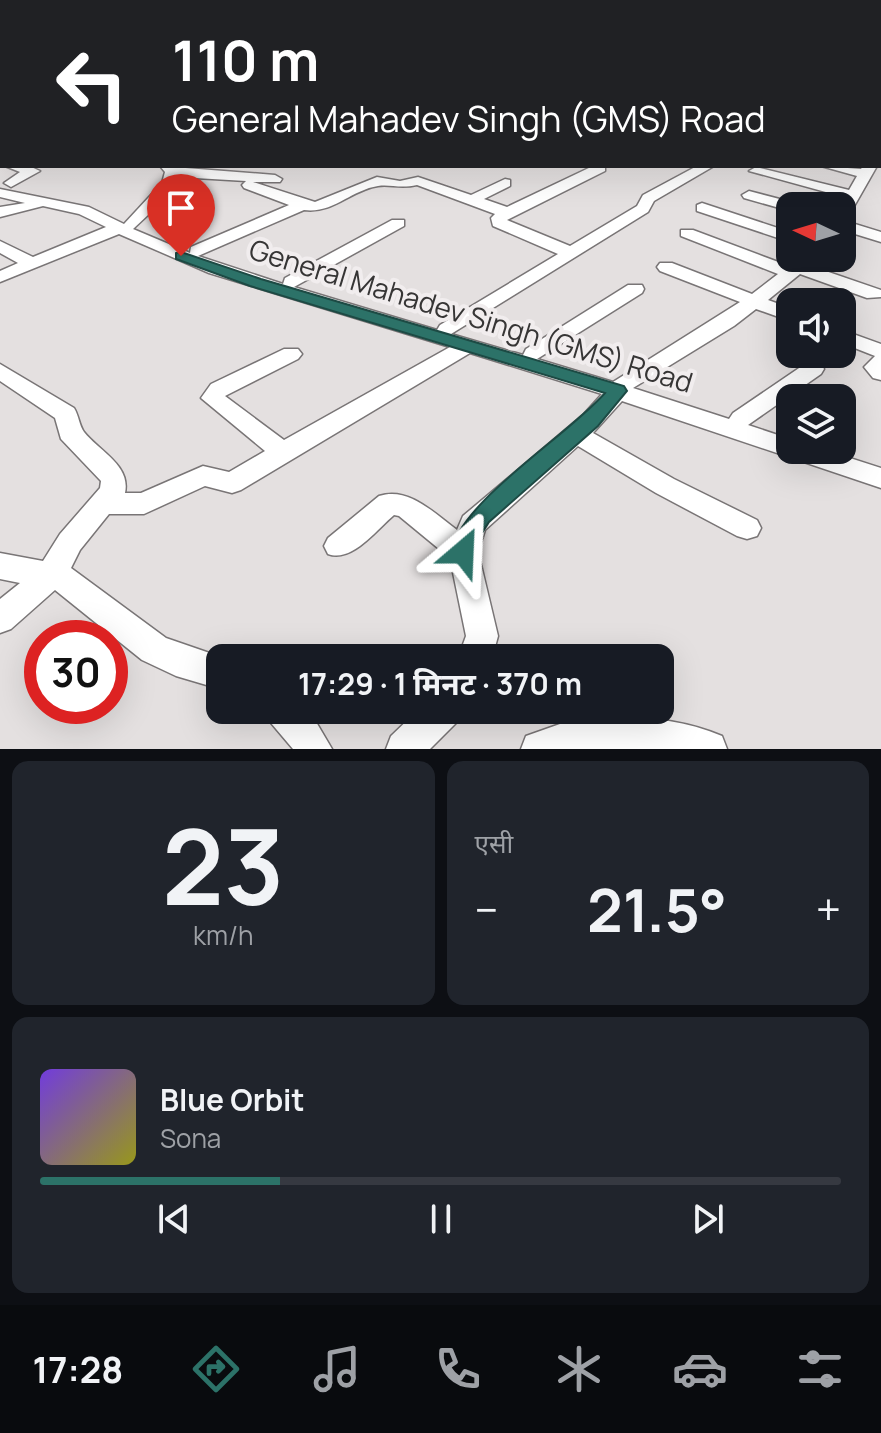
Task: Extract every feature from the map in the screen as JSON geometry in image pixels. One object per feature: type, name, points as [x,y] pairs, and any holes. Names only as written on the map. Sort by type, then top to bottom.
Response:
[{"type":"street","points":[[2,186],[33,171],[20,168]]},
{"type":"street","points":[[571,253],[499,223],[499,218],[600,168]]},
{"type":"street","points":[[447,329],[643,209],[648,198],[703,168]]},
{"type":"street","points":[[855,192],[873,168]]},
{"type":"street","points":[[0,277],[125,226],[169,184],[170,169],[275,179]]},
{"type":"street","points":[[756,171],[841,192]]},
{"type":"street","points":[[249,185],[302,205],[317,207],[380,180],[400,185],[423,182],[508,213]]},
{"type":"street","points":[[472,200],[505,183]]},
{"type":"street","points":[[2,186],[84,207]]},
{"type":"street","name":"General Mahadev Singh (GMS) Road","points":[[2,186],[45,203],[84,207],[215,269],[468,346],[622,386],[776,443]]},
{"type":"street","points":[[161,194],[201,207]]},
{"type":"street","points":[[749,195],[776,202]]},
{"type":"street","points":[[0,212],[45,203]]},
{"type":"street","points":[[197,251],[302,205]]},
{"type":"street","points":[[702,208],[776,232]]},
{"type":"street","points":[[291,282],[398,223]]},
{"type":"street","points":[[125,226],[291,282],[533,354],[622,386],[776,430]]},
{"type":"street","points":[[856,229],[881,237]]},
{"type":"street","points":[[687,233],[776,259]]},
{"type":"street","points":[[0,246],[32,264]]},
{"type":"street","points":[[666,267],[776,309]]},
{"type":"street","points":[[479,644],[482,636],[463,552],[465,538],[481,515],[576,434],[622,386],[727,322],[792,272]]},
{"type":"street","points":[[816,272],[874,294]]},
{"type":"street","points":[[533,354],[635,289]]},
{"type":"street","points":[[856,341],[881,351]]},
{"type":"street","points":[[104,504],[144,503],[203,476],[232,483],[468,346]]},
{"type":"street","points":[[283,452],[212,398],[219,389],[291,354]]},
{"type":"street","points":[[881,361],[875,367],[881,373]]},
{"type":"street","points":[[741,419],[813,369]]},
{"type":"street","points":[[0,371],[66,414],[70,433],[110,473],[114,481],[113,491],[70,542],[51,575],[0,619]]},
{"type":"street","points":[[576,434],[665,486],[747,528]]},
{"type":"street","points":[[856,455],[881,463]]},
{"type":"street","points":[[838,464],[881,478]]},
{"type":"street","points":[[338,546],[383,507],[396,503],[407,507],[463,552]]},
{"type":"street","points":[[0,566],[51,575],[73,584],[154,649],[176,660],[206,669]]},
{"type":"street","points":[[297,724],[314,749]]},
{"type":"street","points":[[404,749],[429,724]]},
{"type":"street","points":[[539,749],[583,736],[626,733],[668,737],[709,749]]},
{"type":"route","points":[[181,256],[255,283],[617,391],[591,421],[481,515],[465,538],[463,552]]}]
